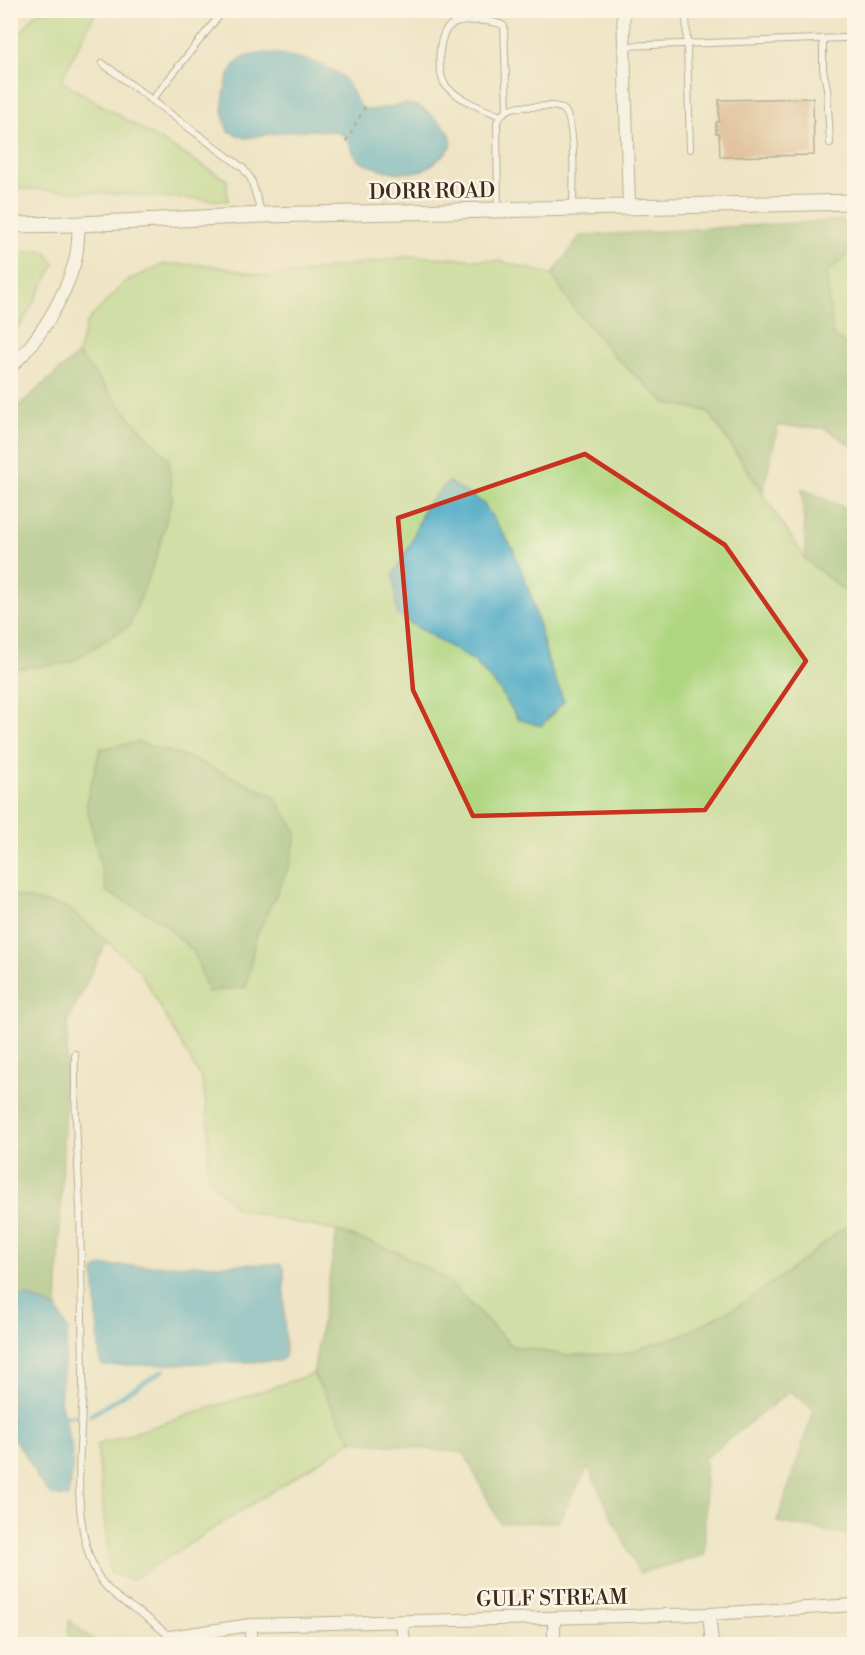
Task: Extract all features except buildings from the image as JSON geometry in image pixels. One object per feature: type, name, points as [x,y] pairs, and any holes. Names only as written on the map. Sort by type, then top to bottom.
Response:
[{"type":"street","points":[[623,10],[629,207]]},
{"type":"street","name":"DORR ROAD","points":[[10,225],[262,215],[855,202]]},
{"type":"street","points":[[10,368],[34,341],[62,292],[75,260],[79,224]]},
{"type":"street","name":"GULF STREAM","points":[[168,1641],[250,1625],[709,1614],[855,1605]]},
{"type":"street","points":[[709,1614],[712,1644]]},
{"type":"street","points":[[554,1618],[554,1644]]},
{"type":"street","points":[[402,1621],[404,1644]]},
{"type":"street","points":[[250,1625],[252,1644]]},
{"type":"lane","points":[[686,10],[690,149]]},
{"type":"lane","points":[[152,100],[219,16]]},
{"type":"lane","points":[[500,117],[458,96],[441,79],[439,64],[442,44],[444,34],[452,24],[490,21],[499,22],[504,26],[507,110]]},
{"type":"lane","points":[[624,46],[844,38]]},
{"type":"lane","points":[[823,39],[823,69],[828,88],[830,143]]},
{"type":"lane","points":[[102,63],[243,168],[251,179],[262,215]]},
{"type":"lane","points":[[498,210],[497,122],[507,110],[520,106],[560,108],[568,114],[572,129],[573,208]]},
{"type":"lane","points":[[75,1054],[83,1374],[80,1477],[82,1531],[87,1552],[104,1586],[115,1597],[145,1616],[168,1641]]},
{"type":"path","points":[[346,142],[368,103]]},
{"type":"highlighted area","points":[[585,454],[725,545],[806,661],[705,810],[473,816],[413,690],[398,518]]},
{"type":"green space","points":[[38,11],[96,11],[61,81],[227,180],[228,201],[11,188],[11,44]]},
{"type":"green space","points":[[843,220],[854,240],[854,250],[826,273],[833,336],[854,350],[854,447],[824,428],[778,426],[763,491],[708,411],[667,403],[615,357],[576,311],[552,275],[580,236]]},
{"type":"green space","points":[[854,250],[854,350],[833,336],[826,272]]},
{"type":"green space","points":[[45,251],[55,264],[22,323],[11,336],[11,253]]},
{"type":"green space","points":[[412,256],[500,261],[552,275],[576,311],[615,357],[666,403],[708,411],[806,560],[854,598],[854,1224],[841,1230],[788,1272],[742,1304],[682,1335],[623,1354],[565,1355],[512,1346],[444,1277],[397,1252],[337,1231],[236,1208],[208,1178],[209,1126],[202,1080],[139,970],[68,908],[11,895],[11,669],[69,663],[168,459],[126,413],[78,354],[87,322],[126,281],[164,264],[210,265],[271,277]],"holes":[[[425,506],[512,547],[531,596],[548,661],[518,719],[500,690],[475,661],[412,541]],[[289,867],[256,936],[246,987],[208,992],[194,952],[159,919],[107,892]]]},
{"type":"green space","points":[[78,354],[126,413],[169,459],[172,499],[157,555],[129,626],[69,663],[11,669],[11,412]]},
{"type":"green space","points":[[802,489],[854,512],[854,598],[806,560]]},
{"type":"green space","points":[[137,742],[190,758],[273,795],[297,832],[289,867],[256,936],[246,987],[208,992],[194,952],[159,919],[107,892],[86,803],[100,749]]},
{"type":"green space","points":[[11,895],[68,908],[107,941],[68,1020],[57,1308],[27,1296],[11,1300]]},
{"type":"green space","points":[[854,1224],[854,1536],[777,1522],[814,1410],[790,1391],[705,1458],[705,1555],[639,1573],[588,1467],[558,1522],[500,1523],[464,1453],[352,1441],[313,1374],[337,1231],[397,1252],[444,1277],[512,1346],[565,1355],[623,1354],[682,1335],[742,1304],[788,1272],[841,1230]]},
{"type":"green space","points":[[313,1374],[352,1441],[132,1580],[110,1573],[97,1445]]},
{"type":"green space","points":[[69,1620],[98,1644],[67,1644]]},
{"type":"water","points":[[266,53],[296,57],[329,68],[344,79],[364,109],[374,110],[407,104],[418,106],[430,113],[446,129],[451,138],[451,147],[428,167],[412,173],[402,173],[362,162],[354,154],[346,138],[338,133],[304,130],[245,138],[228,131],[223,105],[229,76],[241,60],[251,55]]},
{"type":"water","points":[[449,482],[483,503],[512,547],[531,596],[548,661],[564,701],[541,726],[518,719],[500,690],[474,661],[397,615],[393,575],[412,541],[425,506]]},
{"type":"water","points":[[280,1264],[284,1269],[285,1357],[279,1361],[103,1366],[100,1363],[94,1271],[101,1266]]},
{"type":"water","points":[[26,1296],[57,1308],[68,1331],[60,1400],[71,1444],[73,1466],[68,1497],[51,1495],[11,1435],[11,1300]]},
{"type":"waterway","points":[[91,1415],[164,1370]]},
{"type":"waterway","points":[[60,1417],[78,1416]]}]
